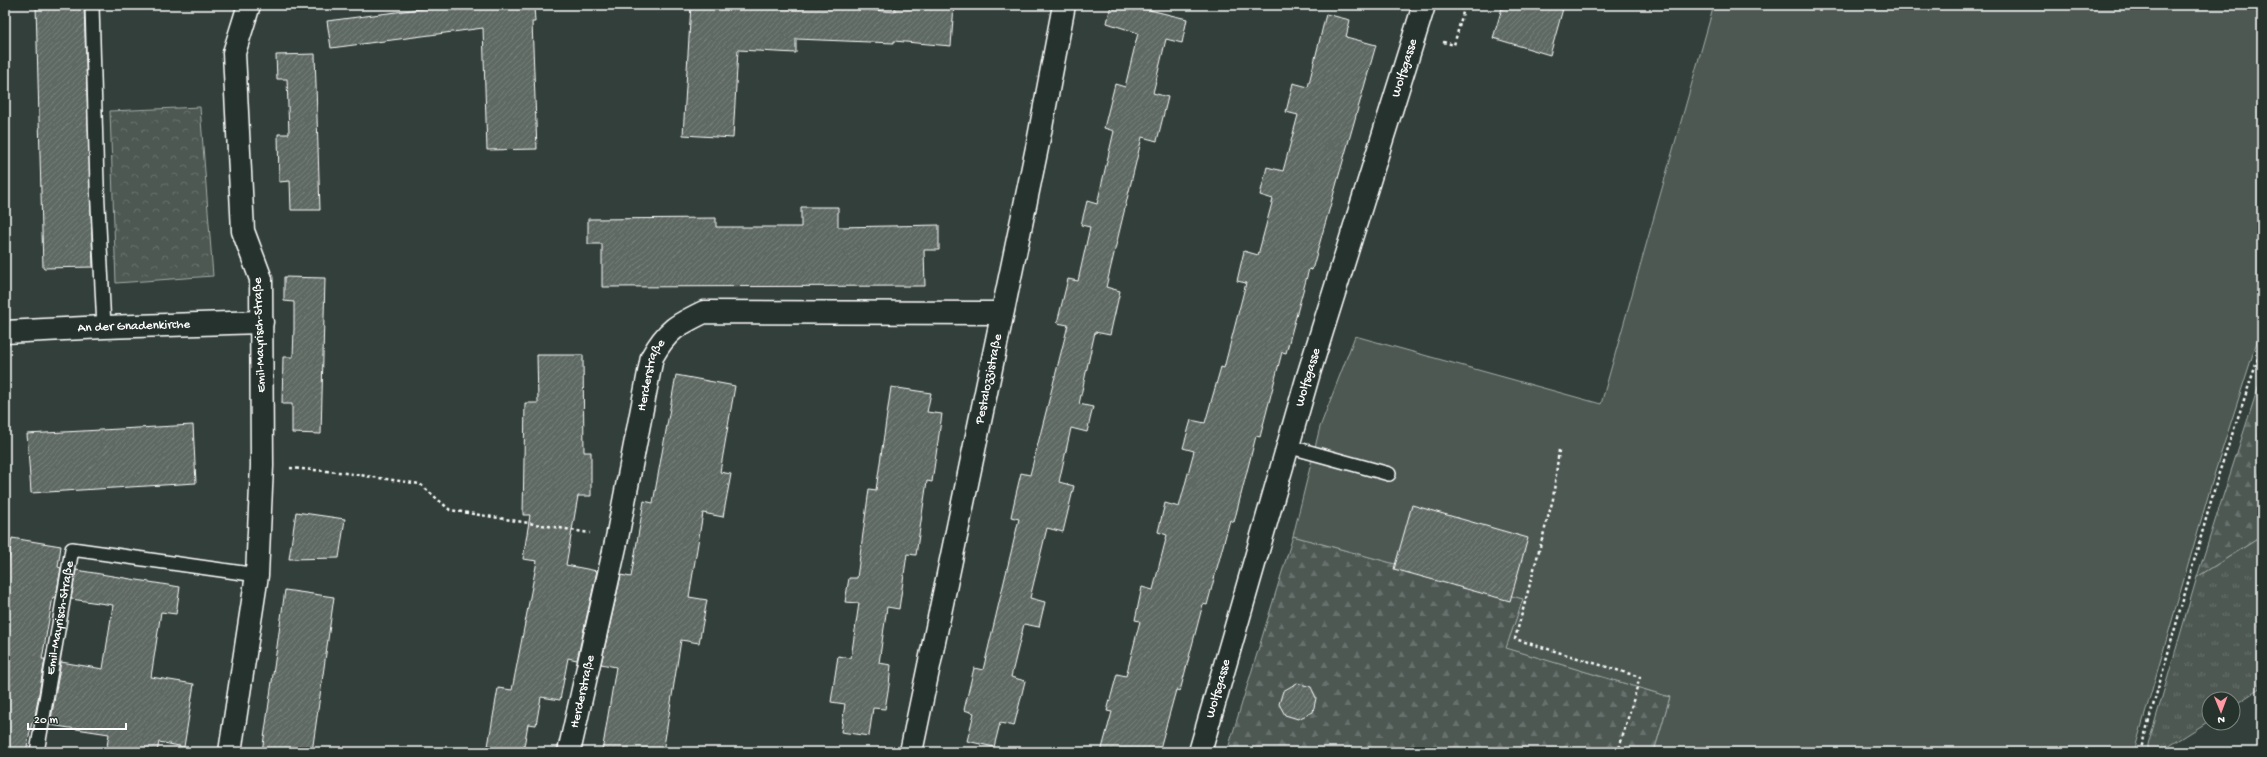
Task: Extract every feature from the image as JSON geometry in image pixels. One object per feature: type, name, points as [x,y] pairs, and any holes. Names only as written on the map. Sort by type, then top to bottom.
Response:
[{"type":"street","name":"Emil-Mayrisch-Straße","points":[[230,752],[257,575],[262,466],[261,278],[243,231],[234,53],[249,5]]},
{"type":"street","name":"Pestalozzistraße","points":[[910,752],[1038,143],[1064,5]]},
{"type":"street","name":"Wolfsgasse","points":[[1200,752],[1287,446],[1424,5]]},
{"type":"street","name":"Herderstraße","points":[[569,752],[618,538],[652,357],[661,340],[677,324],[704,312],[1002,313]]},
{"type":"street","name":"An der Gnadenkirche","points":[[5,332],[262,322]]},
{"type":"lane","points":[[92,5],[97,185],[104,327]]},
{"type":"lane","points":[[1287,446],[1389,474]]},
{"type":"lane","name":"Emil-Mayrisch-Straße","points":[[37,752],[72,549],[257,575]]},
{"type":"path","points":[[2140,752],[2219,473],[2262,347]]},
{"type":"path","points":[[1559,450],[1554,498],[1516,639],[1640,677],[1618,752]]},
{"type":"path","points":[[262,466],[338,472],[420,484],[450,510],[618,538]]},
{"type":"green space","points":[[1714,5],[2262,5],[2262,326],[2215,472],[2134,752],[1654,752],[1670,697],[1506,648],[1523,599],[1293,536],[1320,427],[1355,336],[1601,404]]},
{"type":"green space","points":[[200,107],[213,276],[116,283],[110,111]]},
{"type":"green space","points":[[2262,375],[2262,536],[2197,577]]},
{"type":"green space","points":[[1293,536],[1523,599],[1507,648],[1670,697],[1654,752],[1227,752]]},
{"type":"green space","points":[[2262,536],[2262,687],[2241,701],[2241,691],[2201,691],[2201,726],[2160,752],[2146,752],[2197,577]]},
{"type":"building","points":[[36,5],[84,5],[93,267],[43,268]]},
{"type":"building","points":[[450,5],[534,5],[535,22],[532,22],[537,149],[487,150],[483,28],[331,48],[327,21]]},
{"type":"building","points":[[691,5],[796,8],[796,5],[840,5],[840,7],[895,12],[895,5],[954,5],[951,46],[894,41],[894,43],[796,39],[796,53],[738,50],[733,138],[683,135]]},
{"type":"building","points":[[1111,5],[1129,5],[1187,19],[1182,43],[1166,39],[1153,93],[1168,97],[1157,141],[1142,137],[1106,287],[1120,291],[1110,335],[1095,332],[1079,404],[1093,407],[1087,432],[1071,428],[1059,482],[1074,486],[1063,532],[1047,528],[1030,598],[1045,602],[1039,627],[1024,624],[1011,677],[1025,681],[1014,726],[1000,723],[994,747],[967,741],[974,713],[964,710],[974,668],[983,670],[1019,519],[1011,517],[1021,473],[1030,475],[1068,325],[1057,323],[1068,279],[1078,281],[1090,227],[1081,225],[1087,201],[1097,204],[1114,131],[1104,128],[1115,84],[1125,87],[1138,33],[1107,23]]},
{"type":"building","points":[[1503,5],[1564,5],[1550,55],[1493,38]]},
{"type":"building","points":[[1326,14],[1350,20],[1346,37],[1376,45],[1312,270],[1309,269],[1286,353],[1282,352],[1260,437],[1256,436],[1234,522],[1230,520],[1207,605],[1203,604],[1180,691],[1176,690],[1159,752],[1101,752],[1112,712],[1107,711],[1117,674],[1126,676],[1140,621],[1135,620],[1142,587],[1153,590],[1167,535],[1158,532],[1165,503],[1179,507],[1194,451],[1183,448],[1191,420],[1205,423],[1221,367],[1224,368],[1246,283],[1237,281],[1244,251],[1258,255],[1273,199],[1260,195],[1267,167],[1283,171],[1298,115],[1286,112],[1293,83],[1308,87]]},
{"type":"building","points":[[315,54],[320,210],[291,210],[290,181],[279,182],[278,134],[289,134],[287,79],[277,79],[276,55]]},
{"type":"building","points":[[801,207],[838,207],[838,227],[939,225],[939,250],[924,250],[925,286],[602,287],[602,244],[588,244],[588,219],[716,218],[716,227],[801,227]]},
{"type":"building","points":[[284,277],[325,278],[321,434],[292,433],[292,404],[282,404],[283,357],[293,357],[294,329],[294,302],[284,301]]},
{"type":"building","points":[[537,355],[583,355],[584,452],[591,452],[591,496],[578,496],[566,565],[597,571],[577,660],[568,658],[560,700],[541,697],[536,725],[528,724],[523,752],[487,752],[498,688],[512,690],[537,561],[523,559],[530,515],[523,515],[525,403],[538,403]]},
{"type":"building","points":[[676,375],[735,386],[720,472],[731,474],[723,517],[703,513],[689,597],[707,600],[699,643],[681,640],[663,752],[602,752],[616,667],[601,664],[621,575],[631,577],[644,501],[653,503]]},
{"type":"building","points":[[891,387],[931,393],[927,412],[942,414],[932,482],[927,481],[916,555],[907,554],[899,609],[887,607],[879,663],[891,665],[889,685],[885,709],[873,708],[869,736],[841,732],[845,704],[831,702],[838,656],[851,658],[859,603],[845,602],[849,578],[857,578],[869,489],[876,490]]},
{"type":"building","points":[[193,425],[196,483],[31,493],[27,434]]},
{"type":"building","points":[[1412,505],[1528,538],[1510,601],[1394,569]]},
{"type":"building","points":[[296,512],[345,519],[339,558],[289,559]]},
{"type":"building","points":[[12,538],[61,546],[58,567],[61,568],[56,597],[53,597],[42,659],[45,659],[34,722],[32,722],[26,752],[5,752],[5,583]]},
{"type":"building","points":[[76,570],[180,587],[176,614],[161,612],[151,677],[194,684],[184,747],[159,742],[157,752],[106,752],[109,734],[50,725],[61,662],[103,669],[113,605],[71,599]]},
{"type":"building","points":[[285,590],[334,597],[312,752],[262,752]]},
{"type":"building","points":[[1297,683],[1311,687],[1316,698],[1313,712],[1298,719],[1285,715],[1279,704],[1283,691]]}]
